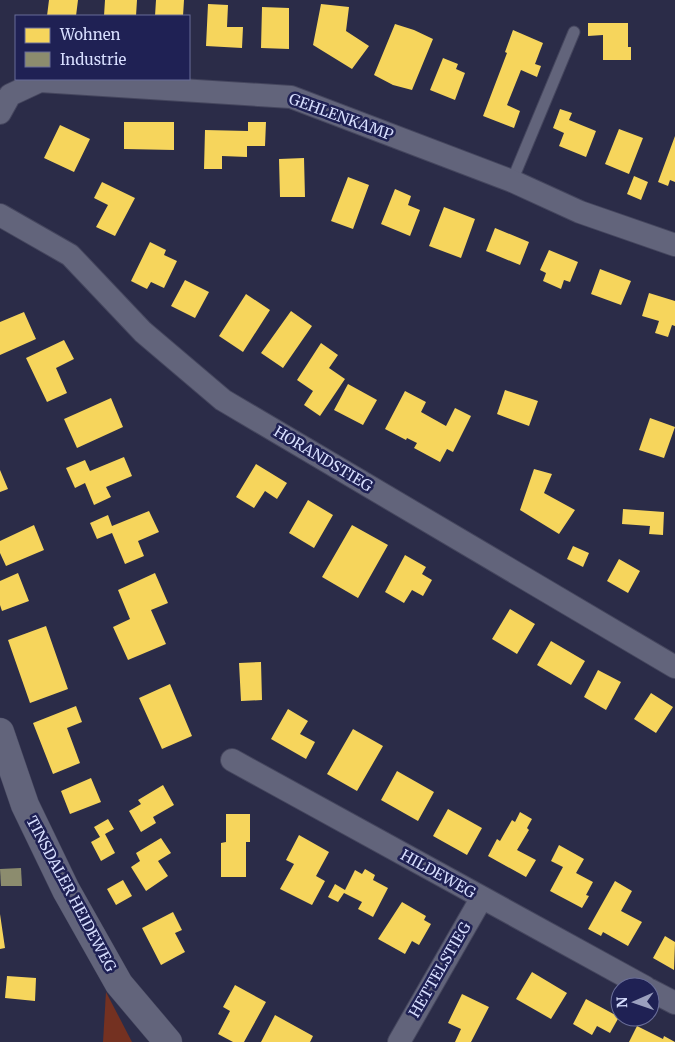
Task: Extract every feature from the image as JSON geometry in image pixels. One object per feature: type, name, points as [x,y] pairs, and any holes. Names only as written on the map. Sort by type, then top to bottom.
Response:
[{"type":"street","name":"GEHLENKAMP","points":[[0,113],[10,95],[40,81],[291,97],[512,181],[580,212],[675,245]]},
{"type":"street","name":"HORANDSTIEG","points":[[0,215],[70,255],[143,332],[223,400],[675,667]]},
{"type":"street","name":"TINSDALER HEIDEWEG","points":[[0,732],[25,805],[66,890],[119,984],[164,1041]]},
{"type":"street","name":"HILDEWEG","points":[[232,760],[626,977]]},
{"type":"street","name":"HETTELSTIEG","points":[[400,1042],[481,898]]},
{"type":"street","points":[[660,996],[675,1004]]},
{"type":"lane","points":[[512,181],[574,32]]},
{"type":"shaded area","points":[[106,992],[132,1042],[103,1042]]},
{"type":"building: Wohnen","points":[[49,0],[78,0],[76,15],[47,15]]},
{"type":"building: Wohnen","points":[[105,0],[137,0],[136,15],[104,15]]},
{"type":"building: Wohnen","points":[[156,0],[184,0],[183,15],[155,15]]},
{"type":"building: Wohnen","points":[[208,4],[228,5],[227,27],[243,27],[242,48],[206,46]]},
{"type":"building: Wohnen","points":[[321,4],[349,7],[346,31],[369,46],[352,69],[313,45]]},
{"type":"building: Wohnen","points":[[262,7],[289,8],[289,49],[261,48]]},
{"type":"building: Wohnen","points":[[588,23],[628,23],[628,47],[631,47],[631,60],[603,60],[603,35],[588,36]]},
{"type":"building: Wohnen","points":[[395,24],[433,39],[412,90],[393,85],[374,75]]},
{"type":"building: Wohnen","points":[[513,30],[543,43],[535,64],[541,66],[537,77],[521,70],[507,105],[520,111],[514,128],[483,116],[507,53],[505,52]]},
{"type":"building: Wohnen","points":[[443,58],[458,64],[456,69],[465,73],[455,100],[430,90]]},
{"type":"building: Wohnen","points":[[560,109],[572,113],[569,120],[596,131],[586,157],[559,146],[564,133],[553,128]]},
{"type":"building: Wohnen","points":[[124,122],[174,122],[174,150],[124,149]]},
{"type":"building: Wohnen","points":[[248,122],[266,122],[265,146],[247,146],[247,157],[222,156],[222,169],[204,169],[205,130],[248,131]]},
{"type":"building: Wohnen","points":[[60,125],[90,139],[74,172],[44,158]]},
{"type":"building: Wohnen","points":[[619,129],[643,138],[629,174],[605,164]]},
{"type":"building: Wohnen","points":[[675,136],[675,182],[670,180],[668,186],[658,182]]},
{"type":"building: Wohnen","points":[[304,158],[305,197],[280,197],[279,159]]},
{"type":"building: Wohnen","points":[[634,176],[648,182],[641,200],[627,194]]},
{"type":"building: Wohnen","points":[[348,177],[369,185],[353,229],[331,221]]},
{"type":"building: Wohnen","points":[[102,182],[135,198],[115,236],[96,227],[108,205],[94,198]]},
{"type":"building: Wohnen","points":[[395,189],[411,196],[408,205],[420,210],[410,236],[381,224]]},
{"type":"building: Wohnen","points":[[444,207],[475,219],[461,258],[429,246]]},
{"type":"building: Wohnen","points":[[495,228],[529,242],[520,265],[486,251]]},
{"type":"building: Wohnen","points":[[150,242],[166,250],[164,255],[177,261],[164,288],[151,282],[147,289],[131,281]]},
{"type":"building: Wohnen","points":[[549,250],[578,262],[570,282],[564,280],[561,289],[543,281],[546,273],[540,270]]},
{"type":"building: Wohnen","points":[[600,269],[631,281],[621,305],[591,294]]},
{"type":"building: Wohnen","points":[[185,280],[209,292],[195,318],[171,306]]},
{"type":"building: Wohnen","points":[[649,293],[675,301],[675,326],[672,325],[668,337],[655,333],[659,321],[642,316]]},
{"type":"building: Wohnen","points":[[246,294],[270,310],[243,352],[219,336]]},
{"type":"building: Wohnen","points":[[291,311],[312,326],[283,368],[261,353]]},
{"type":"building: Wohnen","points":[[24,312],[36,339],[0,355],[0,322]]},
{"type":"building: Wohnen","points":[[64,340],[74,359],[56,368],[67,393],[47,402],[26,358]]},
{"type":"building: Wohnen","points":[[321,343],[338,355],[329,368],[345,379],[320,416],[304,405],[313,391],[297,380]]},
{"type":"building: Wohnen","points":[[348,384],[377,400],[363,425],[334,410]]},
{"type":"building: Wohnen","points":[[505,390],[538,401],[529,426],[497,414]]},
{"type":"building: Wohnen","points":[[405,391],[426,402],[421,412],[446,426],[455,408],[471,416],[453,452],[447,449],[440,462],[414,448],[417,443],[407,438],[406,440],[385,429]]},
{"type":"building: Wohnen","points":[[111,398],[123,427],[77,448],[64,419]]},
{"type":"building: Wohnen","points":[[650,418],[675,427],[664,458],[639,450]]},
{"type":"building: Wohnen","points":[[124,457],[132,476],[106,487],[111,497],[94,505],[85,483],[75,488],[66,468],[85,460],[90,471]]},
{"type":"building: Wohnen","points":[[256,464],[287,483],[277,499],[265,491],[254,508],[236,497]]},
{"type":"building: Wohnen","points":[[534,469],[552,474],[544,493],[575,510],[559,534],[520,510]]},
{"type":"building: Wohnen","points":[[0,470],[8,489],[0,492]]},
{"type":"building: Wohnen","points":[[308,500],[333,515],[314,548],[289,533]]},
{"type":"building: Wohnen","points":[[623,509],[664,512],[663,535],[649,534],[650,526],[622,524]]},
{"type":"building: Wohnen","points":[[149,511],[159,532],[138,541],[144,556],[125,564],[112,533],[97,539],[90,523],[108,515],[112,526]]},
{"type":"building: Wohnen","points":[[34,525],[44,550],[6,566],[0,553],[0,541]]},
{"type":"building: Wohnen","points":[[352,525],[388,545],[358,598],[322,577]]},
{"type":"building: Wohnen","points":[[573,546],[589,553],[583,567],[567,559]]},
{"type":"building: Wohnen","points":[[405,555],[426,567],[422,574],[432,580],[423,596],[412,590],[404,603],[385,592]]},
{"type":"building: Wohnen","points":[[619,559],[640,571],[628,593],[607,581]]},
{"type":"building: Wohnen","points":[[18,573],[29,601],[2,611],[0,605],[0,581]]},
{"type":"building: Wohnen","points":[[155,573],[168,603],[151,610],[166,644],[128,660],[113,627],[130,619],[118,590]]},
{"type":"building: Wohnen","points":[[510,609],[535,624],[517,654],[492,639]]},
{"type":"building: Wohnen","points":[[46,626],[68,689],[30,703],[8,640]]},
{"type":"building: Wohnen","points":[[551,641],[585,661],[571,685],[537,665]]},
{"type":"building: Wohnen","points":[[261,662],[262,700],[241,701],[239,663]]},
{"type":"building: Wohnen","points":[[598,670],[621,682],[606,710],[584,697]]},
{"type":"building: Wohnen","points":[[170,684],[192,736],[162,749],[139,698]]},
{"type":"building: Wohnen","points":[[651,693],[673,707],[656,733],[634,719]]},
{"type":"building: Wohnen","points":[[76,706],[82,722],[67,728],[80,763],[53,774],[33,723]]},
{"type":"building: Wohnen","points":[[288,709],[308,721],[300,734],[315,742],[306,759],[271,739]]},
{"type":"building: Wohnen","points":[[353,729],[383,746],[357,791],[327,774]]},
{"type":"building: Wohnen","points":[[397,771],[434,792],[418,821],[381,800]]},
{"type":"building: Wohnen","points":[[91,778],[101,802],[70,814],[61,791]]},
{"type":"building: Wohnen","points":[[163,785],[174,805],[153,817],[156,823],[141,832],[129,811],[141,804],[138,800]]},
{"type":"building: Wohnen","points":[[448,809],[482,828],[467,855],[433,836]]},
{"type":"building: Wohnen","points":[[520,812],[532,819],[527,828],[529,830],[517,850],[536,860],[526,877],[488,856],[497,839],[500,841],[512,820],[515,822]]},
{"type":"building: Wohnen","points":[[226,814],[250,814],[250,842],[246,842],[246,877],[221,877],[221,843],[226,842]]},
{"type":"building: Wohnen","points":[[108,819],[114,829],[105,834],[115,853],[101,861],[91,842],[100,837],[94,827]]},
{"type":"building: Wohnen","points":[[299,835],[329,852],[316,876],[325,881],[312,905],[280,889],[294,864],[286,860]]},
{"type":"building: Wohnen","points":[[161,838],[171,853],[158,861],[168,876],[146,891],[131,867],[140,861],[136,853]]},
{"type":"building: Wohnen","points":[[559,845],[584,859],[576,873],[593,882],[586,895],[589,896],[582,908],[550,891],[563,867],[551,861]]},
{"type":"building: Wohnen","points":[[365,869],[375,875],[373,880],[388,888],[373,917],[358,909],[362,902],[344,893],[338,902],[328,897],[335,884],[345,890],[355,870],[362,874]]},
{"type":"building: Wohnen","points":[[123,880],[132,896],[116,905],[107,889]]},
{"type":"building: Wohnen","points":[[615,881],[632,891],[621,911],[642,922],[628,946],[603,932],[601,936],[588,929]]},
{"type":"building: Wohnen","points":[[402,902],[426,916],[424,920],[431,924],[419,945],[412,941],[405,954],[378,939]]},
{"type":"building: Wohnen","points":[[173,912],[182,930],[175,933],[185,952],[161,965],[142,928]]},
{"type":"building: Wohnen","points":[[0,914],[5,948],[0,949]]},
{"type":"building: Wohnen","points":[[665,936],[675,942],[674,970],[653,958]]},
{"type":"building: Wohnen","points":[[532,972],[567,993],[551,1019],[516,999]]},
{"type":"building: Wohnen","points":[[7,976],[36,978],[35,1001],[5,998]]},
{"type":"building: Wohnen","points":[[235,985],[266,1002],[244,1042],[233,1042],[218,1034],[230,1011],[223,1007]]},
{"type":"building: Wohnen","points":[[462,994],[489,1007],[471,1042],[455,1042],[461,1029],[448,1023]]},
{"type":"building: Wohnen","points":[[586,999],[610,1012],[610,1027],[613,1027],[610,1033],[597,1026],[592,1035],[573,1024]]},
{"type":"building: Wohnen","points":[[275,1015],[313,1036],[310,1042],[261,1042]]},
{"type":"building: Wohnen","points":[[636,1027],[639,1027],[663,1039],[664,1036],[675,1042],[629,1042]]},
{"type":"building: Industrie","points":[[21,868],[22,886],[1,886],[0,869]]}]
